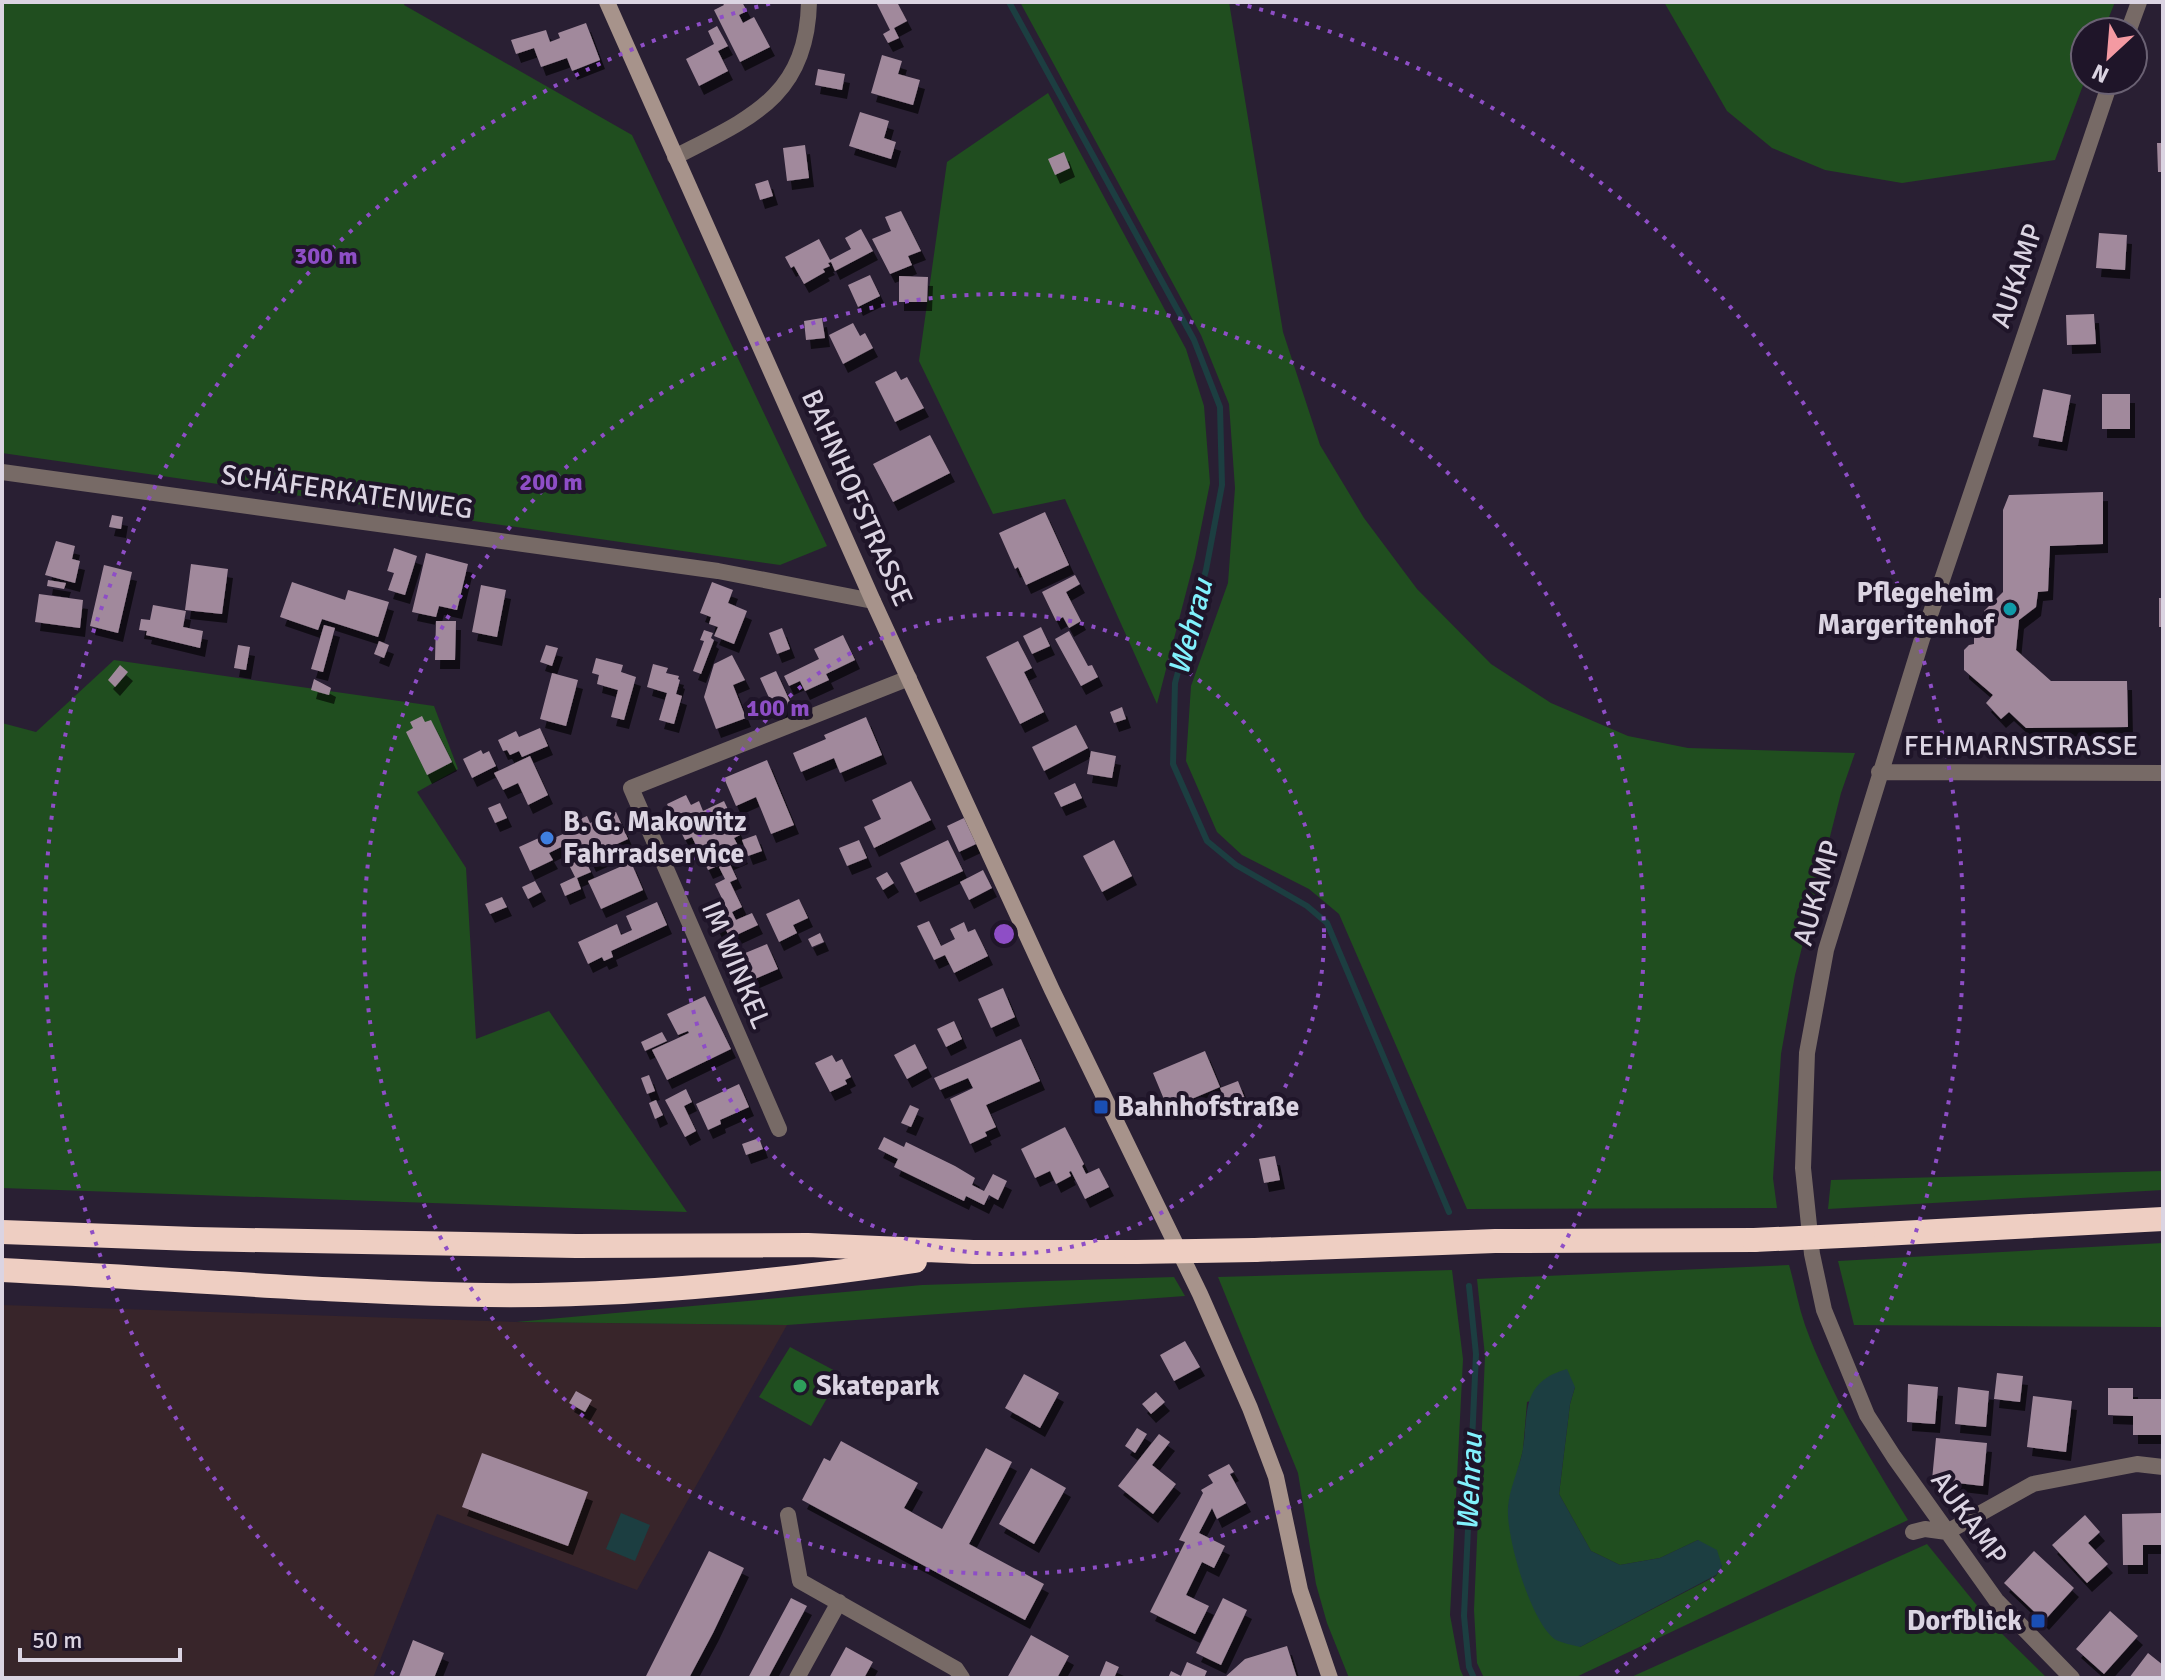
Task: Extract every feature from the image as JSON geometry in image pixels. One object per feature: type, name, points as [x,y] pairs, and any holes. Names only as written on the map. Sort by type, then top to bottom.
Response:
[{"type":"highway","points":[[2,1232],[576,1246],[808,1245],[973,1252],[1136,1252],[1495,1241],[1754,1240],[2163,1219]]},
{"type":"highway","points":[[2,1270],[335,1291],[505,1295],[644,1291],[808,1277],[973,1252]]},
{"type":"main road","name":"BAHNHOFSTRASSE","points":[[607,2],[873,601],[1052,990],[1200,1294],[1250,1408],[1276,1477],[1300,1590],[1330,1678]]},
{"type":"street","points":[[675,157],[760,111],[781,89],[794,70],[802,48],[809,2]]},
{"type":"street","name":"AUKAMP","points":[[2072,1678],[1996,1600],[1867,1415],[1824,1310],[1812,1254],[1804,1180],[1807,1053],[1826,950],[1879,772],[2106,96]]},
{"type":"street","name":"SCHÄFERKATENWEG","points":[[2,472],[718,571],[873,601]]},
{"type":"street","name":"IM WINKEL","points":[[779,1129],[631,788],[909,678]]},
{"type":"street","name":"FEHMARNSTRASSE","points":[[1879,772],[2163,773]]},
{"type":"street","points":[[1913,1532],[1925,1529],[1947,1532],[2033,1484],[2137,1464],[2163,1467]]},
{"type":"street","points":[[788,1515],[800,1581],[956,1669],[962,1678]]},
{"type":"street","points":[[797,1678],[839,1602]]},
{"type":"shaded area","points":[[2,1305],[516,1322],[787,1325],[637,1590],[437,1514],[373,1678],[2,1678]]},
{"type":"shaded area","points":[[1567,1369],[1575,1387],[1570,1404],[1559,1494],[1591,1551],[1620,1565],[1660,1558],[1698,1540],[1717,1550],[1722,1566],[1716,1575],[1580,1647],[1556,1640],[1538,1617],[1522,1579],[1508,1521],[1509,1501],[1522,1454],[1529,1402],[1540,1383]]},
{"type":"shaded area","points":[[621,1513],[650,1525],[635,1561],[606,1549]]},
{"type":"green space","points":[[2,2],[405,2],[404,5],[632,135],[827,546],[780,565],[2,453]]},
{"type":"green space","points":[[1020,2],[1229,2],[1283,332],[1320,445],[1364,518],[1417,589],[1491,664],[1551,703],[1628,736],[1688,748],[1855,753],[1841,793],[1795,975],[1781,1054],[1773,1178],[1777,1208],[1467,1209],[1339,914],[1309,889],[1242,855],[1217,832],[1186,761],[1191,686],[1228,583],[1235,488],[1229,404],[1201,335]]},
{"type":"green space","points":[[1664,2],[2115,2],[2109,16],[2069,16],[2069,96],[2079,96],[2055,160],[1902,183],[1825,170],[1772,148],[1727,111]]},
{"type":"green space","points":[[1048,93],[1186,349],[1204,406],[1210,483],[1195,558],[1157,704],[1065,499],[993,514],[919,361],[947,162]]},
{"type":"green space","points":[[114,660],[434,706],[458,769],[417,792],[466,868],[476,1039],[549,1011],[687,1212],[2,1188],[2,723],[36,732]]},
{"type":"green space","points":[[2163,1171],[2163,1190],[1828,1209],[1831,1180]]},
{"type":"green space","points":[[2163,1243],[2163,1327],[1854,1325],[1838,1261]]},
{"type":"green space","points":[[1789,1265],[1805,1325],[1826,1376],[1908,1520],[1574,1678],[1484,1678],[1477,1663],[1474,1610],[1485,1356],[1477,1279]],"holes":[[[1575,1387],[1570,1404],[1559,1494],[1591,1551],[1620,1565],[1660,1558],[1698,1540],[1722,1566],[1716,1576],[1580,1647],[1508,1508],[1523,1450],[1527,1402]]]},
{"type":"green space","points":[[1452,1270],[1463,1359],[1450,1615],[1464,1678],[1349,1678],[1327,1623],[1316,1584],[1298,1473],[1218,1277]]},
{"type":"green space","points":[[1174,1277],[1185,1296],[787,1325],[516,1322],[922,1285]]},
{"type":"green space","name":"Skatepark","points":[[790,1347],[841,1374],[811,1426],[759,1397]]},
{"type":"green space","points":[[1927,1544],[1992,1624],[2047,1678],[1629,1678]]},
{"type":"building","points":[[722,2],[742,2],[747,11],[739,15],[743,23],[754,17],[770,47],[740,62],[714,10],[724,5]]},
{"type":"building","points":[[876,2],[897,2],[907,21],[894,28],[899,38],[888,43],[883,34],[890,30]]},
{"type":"building","points":[[586,23],[600,60],[572,71],[567,58],[541,67],[534,48],[516,54],[511,40],[546,30],[550,42],[560,38],[558,33]]},
{"type":"building","points":[[717,26],[728,46],[718,51],[728,71],[699,86],[686,59],[714,44],[708,31]]},
{"type":"building","points":[[882,55],[902,61],[898,74],[920,80],[913,105],[871,93]]},
{"type":"building","points":[[818,69],[845,74],[842,90],[815,85]]},
{"type":"building","points":[[860,112],[889,121],[884,138],[896,142],[891,159],[849,146]]},
{"type":"building","points":[[2157,143],[2163,143],[2163,172],[2158,172]]},
{"type":"building","points":[[805,145],[809,178],[787,181],[783,148]]},
{"type":"building","points":[[1064,152],[1070,168],[1055,175],[1048,159]]},
{"type":"building","points":[[768,180],[773,196],[760,200],[755,184]]},
{"type":"building","points":[[901,211],[921,251],[908,256],[912,265],[890,274],[872,239],[891,231],[885,217]]},
{"type":"building","points":[[861,229],[873,251],[835,271],[831,262],[828,263],[830,266],[823,269],[825,272],[804,284],[785,257],[819,239],[830,260],[851,249],[845,238]]},
{"type":"building","points":[[2099,233],[2127,235],[2125,270],[2096,268]]},
{"type":"building","points":[[870,275],[880,296],[858,307],[848,285]]},
{"type":"building","points":[[899,276],[928,277],[927,302],[899,302]]},
{"type":"building","points":[[2094,314],[2096,344],[2067,345],[2066,315]]},
{"type":"building","points":[[822,318],[825,338],[806,340],[804,321]]},
{"type":"building","points":[[853,323],[860,336],[865,333],[873,348],[843,364],[829,335]]},
{"type":"building","points":[[896,371],[901,380],[907,377],[924,408],[895,422],[875,382]]},
{"type":"building","points":[[2043,389],[2071,395],[2062,442],[2033,437]]},
{"type":"building","points":[[2102,394],[2130,394],[2130,429],[2102,429]]},
{"type":"building","points":[[930,435],[950,473],[893,502],[873,464]]},
{"type":"building","name":"Pflegeheim Margeritenhof","points":[[2103,492],[2103,544],[2050,546],[2048,591],[2038,592],[2036,607],[2019,620],[2016,650],[2051,681],[2127,681],[2128,727],[2026,728],[2009,712],[2001,719],[1986,703],[1993,695],[1964,670],[1964,650],[1974,644],[1974,619],[1984,616],[1984,611],[2003,592],[2003,510],[2009,495]]},
{"type":"building","points":[[1045,512],[1069,565],[1026,585],[999,533]]},
{"type":"building","points":[[112,515],[123,517],[121,529],[109,527]]},
{"type":"building","points":[[56,541],[75,546],[72,559],[80,561],[75,583],[45,575]]},
{"type":"building","points":[[394,548],[417,556],[405,595],[388,590],[394,573],[387,571]]},
{"type":"building","points":[[426,553],[468,564],[457,610],[439,606],[436,617],[412,612]]},
{"type":"building","points":[[191,564],[228,569],[222,614],[185,610]]},
{"type":"building","points":[[104,565],[132,572],[118,633],[90,626]]},
{"type":"building","points":[[1075,575],[1080,584],[1066,592],[1081,621],[1069,628],[1063,617],[1056,621],[1042,592]]},
{"type":"building","points":[[48,580],[66,583],[64,589],[47,586]]},
{"type":"building","points":[[292,582],[345,600],[348,590],[389,602],[378,637],[322,619],[318,630],[280,617]]},
{"type":"building","points":[[712,582],[733,590],[728,603],[747,611],[734,644],[714,636],[718,627],[709,624],[711,617],[700,613]]},
{"type":"building","points":[[481,585],[506,590],[497,637],[472,632]]},
{"type":"building","points":[[39,594],[83,600],[80,628],[35,622]]},
{"type":"building","points":[[2159,598],[2163,598],[2163,627],[2159,627]]},
{"type":"building","points":[[153,605],[186,611],[183,627],[203,631],[200,648],[146,635],[147,631],[139,630],[141,619],[150,620]]},
{"type":"building","points":[[436,621],[456,621],[455,660],[435,660]]},
{"type":"building","points":[[324,625],[335,628],[323,672],[311,669]]},
{"type":"building","points":[[1041,627],[1050,646],[1032,654],[1023,636]]},
{"type":"building","points":[[782,628],[790,649],[777,654],[769,633]]},
{"type":"building","points":[[704,630],[713,633],[711,638],[714,640],[701,674],[693,671],[704,641],[700,640]]},
{"type":"building","points":[[1069,631],[1088,666],[1092,665],[1098,677],[1081,686],[1055,639]]},
{"type":"building","points":[[843,635],[855,660],[826,674],[829,680],[805,691],[800,681],[789,686],[784,676],[819,659],[814,649]]},
{"type":"building","points":[[379,641],[389,645],[384,658],[374,654]]},
{"type":"building","points":[[1018,641],[1032,668],[1024,672],[1044,712],[1020,724],[986,657]]},
{"type":"building","points":[[238,645],[250,647],[246,670],[234,668]]},
{"type":"building","points":[[546,645],[558,648],[552,666],[540,662]]},
{"type":"building","points":[[732,655],[745,680],[733,685],[746,718],[716,729],[704,697],[714,664]]},
{"type":"building","points":[[596,658],[623,665],[621,672],[636,677],[624,720],[611,717],[618,690],[597,684],[599,675],[592,673]]},
{"type":"building","points":[[653,664],[668,668],[666,673],[679,676],[676,694],[682,696],[674,724],[659,720],[667,693],[647,687]]},
{"type":"building","points":[[120,665],[128,672],[115,687],[108,680]]},
{"type":"building","points":[[776,671],[792,706],[776,713],[760,678]]},
{"type":"building","points":[[552,673],[578,680],[566,726],[540,719]]},
{"type":"building","points":[[314,679],[331,688],[329,695],[311,690]]},
{"type":"building","points":[[1122,707],[1126,719],[1114,723],[1110,712]]},
{"type":"building","points":[[422,716],[425,722],[431,720],[452,762],[427,775],[406,732],[413,728],[410,722]]},
{"type":"building","points":[[866,717],[882,755],[840,773],[834,758],[801,772],[793,753],[826,739],[824,735]]},
{"type":"building","points":[[1076,725],[1088,748],[1044,771],[1032,747]]},
{"type":"building","points":[[540,728],[548,746],[522,757],[519,751],[510,755],[507,750],[503,751],[498,740],[516,731],[519,737]]},
{"type":"building","points":[[481,750],[483,754],[489,751],[496,766],[472,778],[463,759]]},
{"type":"building","points":[[1091,751],[1116,756],[1112,778],[1087,774]]},
{"type":"building","points":[[530,756],[548,795],[528,805],[518,783],[503,790],[494,773]]},
{"type":"building","points":[[767,760],[794,825],[771,834],[756,797],[736,806],[724,778]]},
{"type":"building","points":[[911,781],[931,820],[874,848],[864,827],[881,819],[872,800]]},
{"type":"building","points":[[1075,783],[1082,798],[1061,807],[1054,793]]},
{"type":"building","points":[[686,795],[691,805],[699,801],[703,811],[724,801],[740,835],[734,838],[743,855],[708,870],[692,837],[685,840],[667,804]]},
{"type":"building","points":[[500,803],[507,818],[495,823],[488,808]]},
{"type":"building","points":[[616,812],[628,839],[617,844],[620,850],[591,863],[588,856],[582,859],[578,850],[569,854],[565,845],[549,853],[553,860],[530,871],[519,847],[552,832],[554,838],[570,831],[567,825],[587,816],[590,823]]},
{"type":"building","points":[[964,818],[976,844],[959,852],[947,826]]},
{"type":"building","points":[[756,835],[762,851],[748,856],[742,840]]},
{"type":"building","points":[[859,840],[867,858],[847,866],[839,848]]},
{"type":"building","points":[[948,840],[963,871],[915,893],[900,863]]},
{"type":"building","points":[[1114,840],[1132,876],[1102,892],[1083,856]]},
{"type":"building","points":[[584,858],[591,872],[577,878],[581,889],[565,896],[560,884],[575,877],[569,865]]},
{"type":"building","points":[[631,862],[643,890],[601,909],[588,881]]},
{"type":"building","points":[[729,862],[737,879],[730,882],[742,907],[732,912],[736,920],[752,913],[758,925],[730,938],[725,928],[718,931],[712,919],[715,917],[717,920],[729,913],[715,884],[725,879],[719,867]]},
{"type":"building","points":[[983,870],[992,888],[969,900],[960,882]]},
{"type":"building","points":[[887,872],[894,883],[883,890],[876,878]]},
{"type":"building","points":[[535,881],[541,892],[528,899],[522,887]]},
{"type":"building","points":[[502,897],[507,907],[490,914],[485,904]]},
{"type":"building","points":[[799,899],[808,918],[793,925],[797,933],[779,942],[766,914]]},
{"type":"building","points":[[657,902],[667,925],[611,951],[613,957],[604,961],[602,957],[588,964],[578,942],[617,924],[621,935],[632,930],[626,916]]},
{"type":"building","points":[[929,921],[941,946],[955,939],[950,929],[964,922],[968,932],[975,929],[988,956],[954,973],[945,955],[934,960],[917,926]]},
{"type":"building","points":[[820,933],[824,942],[812,947],[808,939]]},
{"type":"building","points":[[767,944],[778,969],[748,982],[738,956]]},
{"type":"building","points":[[1003,988],[1015,1017],[991,1028],[978,999]]},
{"type":"building","points":[[705,996],[731,1049],[667,1080],[652,1050],[689,1033],[678,1035],[667,1014]]},
{"type":"building","points":[[954,1021],[962,1039],[946,1047],[937,1029]]},
{"type":"building","points":[[662,1032],[667,1041],[645,1051],[641,1042]]},
{"type":"building","points":[[1021,1039],[1040,1081],[986,1105],[996,1127],[985,1132],[987,1136],[970,1144],[950,1099],[973,1088],[968,1078],[940,1090],[934,1078]]},
{"type":"building","points":[[915,1044],[927,1068],[907,1079],[894,1055]]},
{"type":"building","points":[[1205,1051],[1220,1087],[1168,1109],[1153,1073]]},
{"type":"building","points":[[832,1055],[836,1062],[842,1059],[851,1077],[845,1080],[847,1084],[830,1092],[815,1063]]},
{"type":"building","points":[[649,1075],[655,1091],[647,1094],[641,1078]]},
{"type":"building","points":[[1238,1081],[1245,1099],[1227,1106],[1220,1088]]},
{"type":"building","points":[[739,1084],[749,1107],[720,1120],[721,1124],[708,1130],[696,1104]]},
{"type":"building","points":[[686,1089],[692,1102],[684,1106],[696,1131],[685,1137],[665,1100]]},
{"type":"building","points":[[656,1100],[663,1115],[655,1119],[649,1103]]},
{"type":"building","points":[[910,1105],[919,1109],[911,1127],[901,1123]]},
{"type":"building","points":[[1065,1127],[1086,1174],[1099,1168],[1109,1187],[1085,1199],[1071,1171],[1071,1176],[1056,1184],[1050,1171],[1035,1178],[1021,1149]]},
{"type":"building","points":[[884,1137],[904,1147],[906,1142],[955,1166],[975,1178],[972,1185],[984,1191],[993,1174],[1007,1181],[998,1200],[989,1195],[984,1205],[966,1196],[964,1201],[894,1167],[898,1159],[878,1149]]},
{"type":"building","points":[[759,1138],[763,1149],[746,1155],[742,1144]]},
{"type":"building","points":[[1275,1156],[1280,1180],[1264,1183],[1259,1159]]},
{"type":"building","points":[[1185,1341],[1200,1367],[1174,1381],[1160,1355]]},
{"type":"building","points":[[1997,1373],[2023,1376],[2020,1402],[1994,1399]]},
{"type":"building","points":[[1024,1374],[1059,1393],[1040,1428],[1005,1408]]},
{"type":"building","points":[[1908,1384],[1938,1387],[1935,1424],[1907,1422]]},
{"type":"building","points":[[1958,1387],[1989,1391],[1986,1427],[1955,1424]]},
{"type":"building","points":[[2108,1388],[2133,1388],[2133,1399],[2161,1399],[2161,1435],[2133,1435],[2133,1416],[2108,1415]]},
{"type":"building","points":[[576,1391],[592,1400],[585,1412],[569,1403]]},
{"type":"building","points":[[1156,1392],[1165,1402],[1151,1414],[1142,1404]]},
{"type":"building","points":[[2033,1396],[2072,1401],[2066,1452],[2027,1447]]},
{"type":"building","points":[[1137,1428],[1147,1434],[1135,1453],[1125,1446]]},
{"type":"building","points":[[1159,1434],[1170,1442],[1152,1465],[1176,1484],[1153,1514],[1118,1486]]},
{"type":"building","points":[[1936,1438],[1987,1443],[1983,1486],[1932,1480]]},
{"type":"building","points":[[841,1441],[918,1483],[904,1508],[942,1529],[986,1448],[1012,1462],[969,1544],[1044,1584],[1025,1620],[802,1500],[824,1458],[830,1461]]},
{"type":"building","points":[[482,1453],[588,1492],[568,1546],[462,1507]]},
{"type":"building","points":[[1229,1464],[1234,1472],[1230,1474],[1246,1503],[1217,1519],[1212,1508],[1199,1533],[1225,1546],[1214,1568],[1202,1562],[1186,1595],[1209,1606],[1195,1634],[1150,1612],[1185,1542],[1179,1540],[1203,1493],[1201,1490],[1213,1483],[1208,1475]]},
{"type":"building","points":[[1031,1468],[1066,1488],[1034,1544],[999,1524]]},
{"type":"building","points":[[2162,1513],[2162,1545],[2143,1545],[2143,1565],[2123,1565],[2122,1514]]},
{"type":"building","points":[[2085,1515],[2100,1532],[2088,1543],[2108,1564],[2087,1583],[2052,1545]]},
{"type":"building","points":[[709,1551],[744,1568],[713,1633],[689,1678],[645,1678]]},
{"type":"building","points":[[2034,1551],[2074,1588],[2044,1621],[2004,1583]]},
{"type":"building","points":[[791,1598],[807,1606],[768,1678],[748,1678]]},
{"type":"building","points":[[1223,1598],[1247,1610],[1221,1665],[1196,1653]]},
{"type":"building","points":[[2110,1611],[2138,1636],[2104,1674],[2076,1649]]},
{"type":"building","points":[[1031,1635],[1069,1656],[1057,1678],[1007,1678]]},
{"type":"building","points":[[413,1640],[444,1653],[434,1678],[399,1677]]},
{"type":"building","points":[[1287,1646],[1297,1678],[1224,1678],[1245,1659]]},
{"type":"building","points":[[846,1647],[873,1662],[864,1678],[829,1678]]},
{"type":"building","points":[[2148,1653],[2163,1665],[2163,1678],[2129,1678]]},
{"type":"building","points":[[1106,1661],[1119,1667],[1114,1678],[1099,1678]]},
{"type":"building","points":[[1187,1662],[1207,1671],[1204,1678],[1168,1678],[1171,1671],[1181,1676]]},
{"type":"waterway","name":"Wehrau","points":[[1009,2],[1194,340],[1220,407],[1222,485],[1206,570],[1175,683],[1173,764],[1207,841],[1236,865],[1307,906],[1327,923],[1449,1212]]},
{"type":"waterway","name":"Wehrau","points":[[1469,1286],[1476,1354],[1464,1616],[1469,1667],[1474,1678]]},
{"type":"place","name":"Pflegeheim Margeritenhof","points":[[2010,609]]},
{"type":"place","name":"B. G. Makowitz Fahrradservice","points":[[547,838]]},
{"type":"place","name":"Bahnhofstraße","points":[[1101,1107]]},
{"type":"place","name":"Skatepark","points":[[800,1386]]},
{"type":"place","name":"Dorfblick","points":[[2038,1621]]}]
